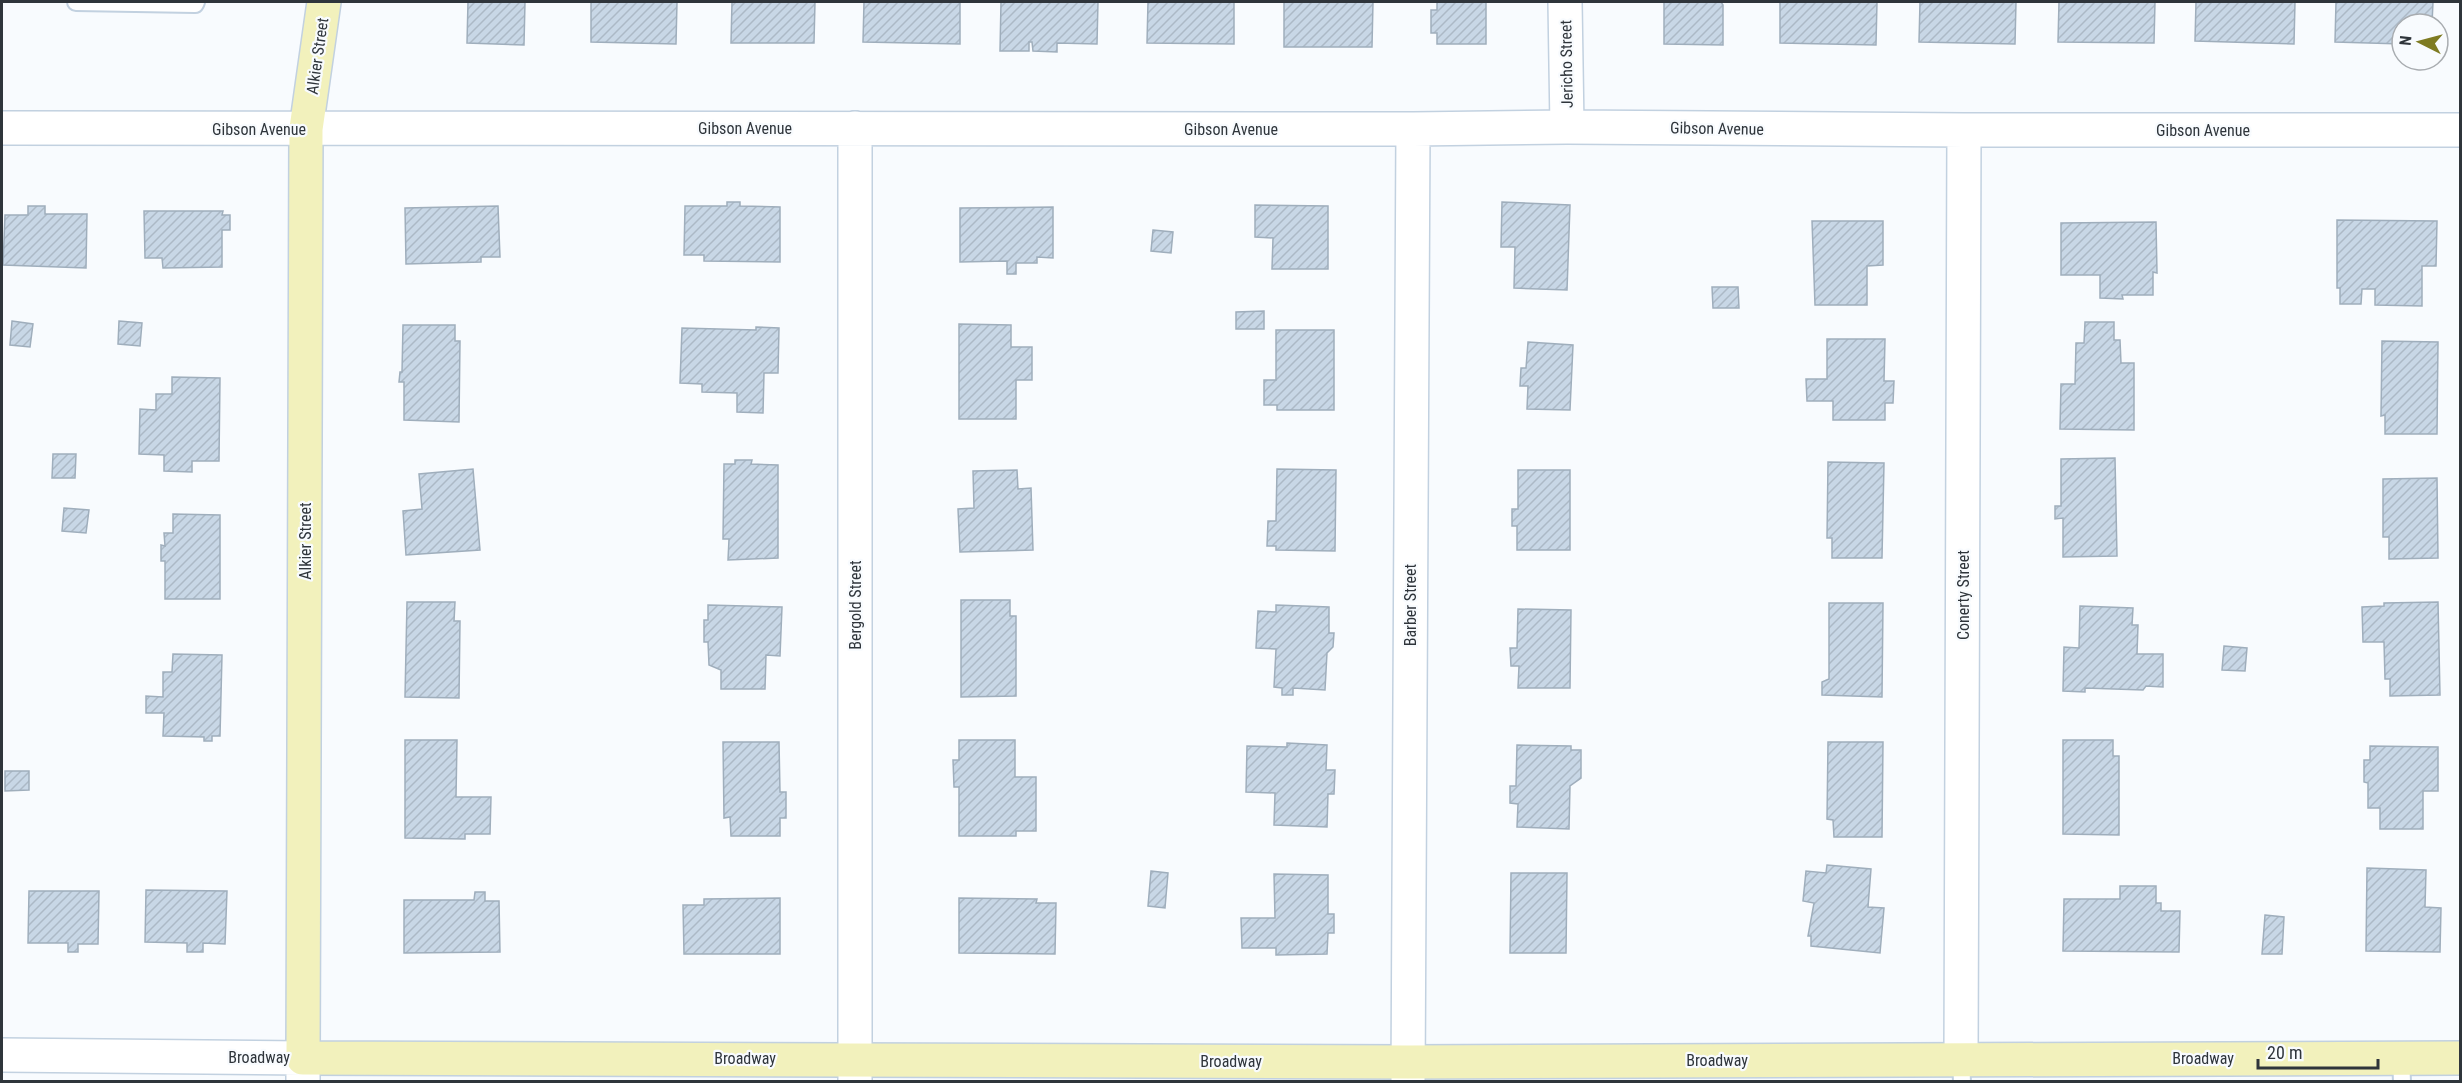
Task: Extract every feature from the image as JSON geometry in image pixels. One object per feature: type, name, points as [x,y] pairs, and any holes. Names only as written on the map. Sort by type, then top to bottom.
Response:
[{"type":"street","name":"Alkier Street","points":[[303,1070],[306,129],[324,2]]},
{"type":"street","name":"Jericho Street","points":[[1565,2],[1567,126]]},
{"type":"street","name":"Gibson Avenue","points":[[2,128],[1413,129],[1567,126],[1965,130],[2460,130]]},
{"type":"street","name":"Bergold Street","points":[[855,128],[855,1070]]},
{"type":"street","name":"Barber Street","points":[[1408,1072],[1413,129]]},
{"type":"street","name":"Conerty Street","points":[[1962,1070],[1965,130]]},
{"type":"street","name":"Broadway","points":[[2,1055],[303,1070],[1408,1072],[2402,1070],[2460,1058]]},
{"type":"lane","points":[[76,2],[195,4],[196,2]]},
{"type":"building","points":[[468,2],[525,2],[524,45],[467,43]]},
{"type":"building","points":[[591,2],[677,2],[676,44],[591,42]]},
{"type":"building","points":[[732,2],[815,2],[814,43],[731,43]]},
{"type":"building","points":[[864,2],[960,2],[960,44],[863,42]]},
{"type":"building","points":[[1001,2],[1098,2],[1097,44],[1057,43],[1057,52],[1033,51],[1032,42],[1029,42],[1029,51],[1000,51]]},
{"type":"building","points":[[1148,2],[1234,2],[1234,44],[1147,43]]},
{"type":"building","points":[[1284,2],[1373,2],[1372,47],[1284,47]]},
{"type":"building","points":[[1437,2],[1486,2],[1486,44],[1437,44],[1437,33],[1431,33],[1431,10],[1437,10]]},
{"type":"building","points":[[1664,2],[1721,2],[1723,5],[1723,45],[1664,44]]},
{"type":"building","points":[[1780,2],[1877,2],[1876,45],[1780,43]]},
{"type":"building","points":[[1920,2],[2016,2],[2015,44],[1919,42]]},
{"type":"building","points":[[2059,2],[2155,2],[2154,43],[2058,42]]},
{"type":"building","points":[[2196,2],[2295,2],[2294,44],[2195,41]]},
{"type":"building","points":[[2336,2],[2433,2],[2433,12],[2390,12],[2390,44],[2335,42]]},
{"type":"building","points":[[727,202],[740,202],[740,206],[780,207],[780,262],[704,261],[704,255],[684,255],[685,206],[727,206]]},
{"type":"building","points":[[1502,202],[1570,205],[1567,290],[1514,288],[1515,247],[1501,247]]},
{"type":"building","points":[[1255,205],[1328,206],[1328,269],[1272,269],[1273,238],[1255,237]]},
{"type":"building","points":[[28,206],[45,206],[45,214],[87,214],[86,268],[3,265],[5,215],[28,215]]},
{"type":"building","points":[[498,206],[500,257],[481,257],[481,262],[406,264],[405,208]]},
{"type":"building","points":[[1053,207],[1053,258],[1037,257],[1037,263],[1016,263],[1016,274],[1007,274],[1007,261],[960,262],[960,208]]},
{"type":"building","points":[[144,211],[223,211],[222,215],[230,215],[230,230],[222,230],[222,267],[163,268],[162,258],[145,258]]},
{"type":"building","points":[[2337,220],[2437,221],[2436,266],[2422,266],[2422,306],[2375,305],[2375,289],[2362,289],[2361,304],[2340,304],[2340,288],[2337,288]]},
{"type":"building","points":[[1812,221],[1883,221],[1883,265],[1867,266],[1867,305],[1815,305]]},
{"type":"building","points":[[2156,222],[2157,273],[2153,272],[2153,295],[2122,295],[2123,299],[2100,298],[2100,275],[2061,275],[2061,223]]},
{"type":"building","points":[[1153,230],[1173,232],[1171,253],[1151,251]]},
{"type":"building","points":[[1712,287],[1738,287],[1739,308],[1713,308]]},
{"type":"building","points":[[1264,311],[1264,329],[1236,329],[1236,312]]},
{"type":"building","points":[[12,321],[33,324],[30,347],[10,345]]},
{"type":"building","points":[[119,321],[142,323],[140,346],[118,344]]},
{"type":"building","points":[[2085,322],[2114,322],[2114,340],[2120,340],[2121,363],[2134,363],[2134,430],[2060,429],[2061,384],[2075,384],[2076,343],[2084,343]]},
{"type":"building","points":[[959,324],[1011,325],[1011,347],[1032,347],[1032,380],[1016,380],[1016,419],[959,419]]},
{"type":"building","points":[[403,325],[455,325],[455,341],[460,341],[459,422],[404,420],[404,382],[399,382],[400,372],[402,372]]},
{"type":"building","points":[[756,327],[779,328],[778,373],[764,373],[763,413],[737,412],[737,393],[702,392],[702,384],[680,383],[682,328],[756,330]]},
{"type":"building","points":[[1276,330],[1334,330],[1334,410],[1277,410],[1277,405],[1264,405],[1264,380],[1276,380]]},
{"type":"building","points":[[1827,339],[1885,339],[1884,381],[1894,381],[1893,403],[1885,403],[1885,420],[1833,420],[1833,401],[1807,401],[1806,379],[1827,379]]},
{"type":"building","points":[[2382,341],[2438,342],[2437,434],[2385,434],[2385,415],[2381,416]]},
{"type":"building","points":[[1528,342],[1573,345],[1570,410],[1527,409],[1528,386],[1520,386],[1521,368],[1526,368]]},
{"type":"building","points":[[172,377],[220,378],[219,461],[192,461],[192,472],[164,471],[164,455],[139,454],[140,409],[156,410],[156,394],[172,394]]},
{"type":"building","points":[[53,454],[76,454],[75,478],[52,478]]},
{"type":"building","points":[[2115,458],[2117,556],[2063,557],[2063,518],[2055,519],[2055,506],[2061,506],[2061,459]]},
{"type":"building","points":[[735,460],[752,460],[751,464],[778,465],[778,558],[728,560],[729,539],[723,539],[724,464],[735,464]]},
{"type":"building","points":[[1828,462],[1884,463],[1882,558],[1832,558],[1832,538],[1827,538]]},
{"type":"building","points":[[473,469],[480,550],[406,555],[403,511],[422,509],[419,474]]},
{"type":"building","points":[[1277,469],[1336,470],[1335,551],[1276,550],[1276,546],[1267,546],[1268,521],[1276,521]]},
{"type":"building","points":[[1017,470],[1018,489],[1031,488],[1033,550],[960,552],[958,509],[974,508],[973,471]]},
{"type":"building","points":[[1518,470],[1570,470],[1570,550],[1517,550],[1517,526],[1512,526],[1512,509],[1518,509]]},
{"type":"building","points":[[2437,478],[2438,558],[2389,559],[2389,537],[2383,537],[2383,479]]},
{"type":"building","points":[[64,508],[89,510],[86,533],[62,531]]},
{"type":"building","points":[[173,514],[220,515],[220,599],[165,599],[165,561],[161,561],[161,545],[165,546],[164,533],[173,533]]},
{"type":"building","points":[[961,600],[1010,600],[1010,616],[1016,616],[1016,696],[961,697]]},
{"type":"building","points":[[407,602],[455,602],[454,621],[460,621],[459,698],[405,697]]},
{"type":"building","points":[[2438,602],[2440,695],[2390,696],[2390,679],[2385,679],[2384,642],[2363,642],[2362,607],[2384,606],[2384,603]]},
{"type":"building","points":[[1829,603],[1883,603],[1882,697],[1822,695],[1822,682],[1829,679]]},
{"type":"building","points":[[708,605],[782,607],[780,656],[766,655],[765,689],[721,689],[721,670],[709,665],[708,642],[704,642],[704,620],[708,620]]},
{"type":"building","points":[[1276,605],[1329,607],[1329,633],[1334,633],[1333,647],[1327,653],[1325,690],[1293,688],[1293,695],[1282,695],[1282,688],[1274,687],[1276,649],[1256,648],[1258,611],[1276,612]]},
{"type":"building","points":[[2080,606],[2133,608],[2132,625],[2138,625],[2137,654],[2163,654],[2163,687],[2146,686],[2143,690],[2085,688],[2085,692],[2063,691],[2064,647],[2079,648]]},
{"type":"building","points":[[1518,609],[1571,610],[1570,688],[1518,688],[1519,666],[1511,666],[1510,648],[1517,648]]},
{"type":"building","points":[[2224,646],[2247,648],[2245,671],[2222,670]]},
{"type":"building","points":[[173,654],[222,655],[220,736],[212,736],[212,741],[204,741],[204,737],[163,736],[164,713],[146,713],[146,696],[163,697],[163,672],[172,672]]},
{"type":"building","points":[[405,740],[457,740],[456,797],[491,797],[490,834],[465,834],[465,839],[405,838]]},
{"type":"building","points":[[959,740],[1015,740],[1015,777],[1036,777],[1036,831],[1016,831],[1016,836],[959,836],[959,787],[954,787],[953,760],[959,760]]},
{"type":"building","points":[[2063,740],[2113,740],[2113,756],[2119,756],[2119,835],[2063,834]]},
{"type":"building","points":[[723,742],[779,742],[780,792],[786,792],[786,818],[780,818],[780,836],[731,836],[730,817],[724,818]]},
{"type":"building","points":[[1828,742],[1883,742],[1882,837],[1834,837],[1833,820],[1827,819]]},
{"type":"building","points":[[1287,743],[1327,745],[1326,770],[1335,770],[1334,794],[1328,794],[1327,827],[1274,825],[1275,793],[1246,792],[1247,746],[1287,747]]},
{"type":"building","points":[[1517,745],[1571,746],[1571,750],[1581,750],[1581,778],[1570,786],[1569,829],[1517,827],[1518,804],[1510,803],[1510,786],[1516,786]]},
{"type":"building","points":[[2370,746],[2438,747],[2438,791],[2423,791],[2423,829],[2380,829],[2380,808],[2368,808],[2368,783],[2364,782],[2364,760],[2370,760]]},
{"type":"building","points":[[5,771],[29,771],[29,790],[5,791]]},
{"type":"building","points":[[1827,865],[1871,869],[1868,907],[1884,908],[1880,953],[1811,946],[1811,936],[1808,936],[1814,903],[1803,901],[1806,871],[1826,873]]},
{"type":"building","points":[[2367,868],[2426,870],[2425,907],[2441,908],[2440,952],[2366,951]]},
{"type":"building","points":[[1151,871],[1168,873],[1165,908],[1148,906]]},
{"type":"building","points":[[1511,873],[1567,873],[1566,953],[1510,953]]},
{"type":"building","points":[[1274,874],[1328,875],[1328,914],[1334,914],[1334,933],[1328,933],[1327,954],[1276,955],[1276,948],[1242,948],[1241,918],[1275,918]]},
{"type":"building","points":[[2120,886],[2156,886],[2156,903],[2161,903],[2161,911],[2180,911],[2179,952],[2063,951],[2064,899],[2120,899]]},
{"type":"building","points":[[146,890],[227,891],[225,944],[203,943],[203,952],[187,952],[187,943],[145,942]]},
{"type":"building","points":[[29,891],[99,891],[98,944],[78,944],[78,952],[68,952],[68,943],[28,943]]},
{"type":"building","points":[[475,892],[485,892],[485,901],[499,901],[500,952],[404,953],[404,900],[474,900]]},
{"type":"building","points":[[780,898],[780,954],[684,954],[683,905],[704,905],[704,899]]},
{"type":"building","points":[[959,898],[1037,899],[1036,903],[1056,903],[1055,954],[959,953]]},
{"type":"building","points":[[2265,915],[2284,917],[2282,954],[2262,954]]}]
